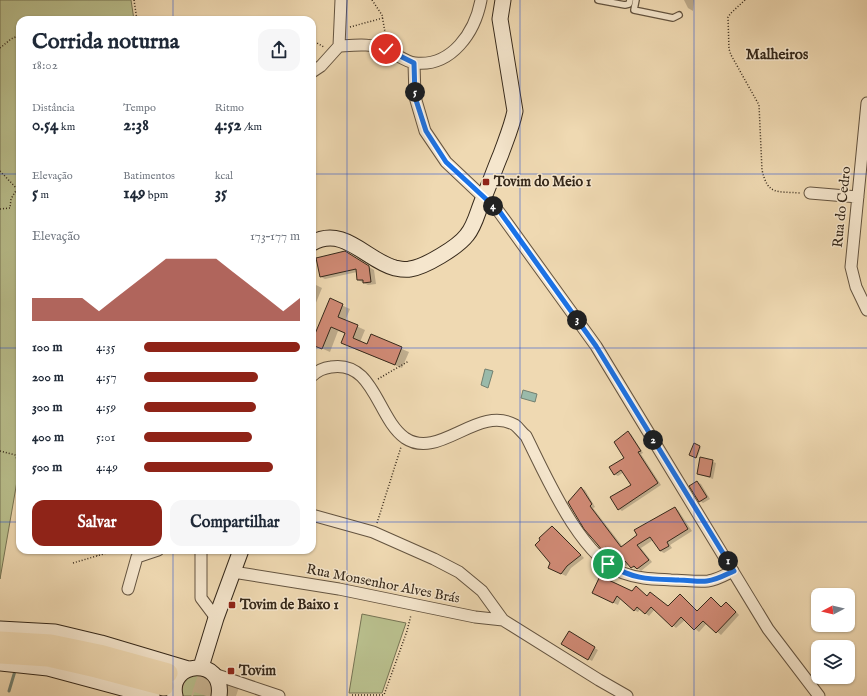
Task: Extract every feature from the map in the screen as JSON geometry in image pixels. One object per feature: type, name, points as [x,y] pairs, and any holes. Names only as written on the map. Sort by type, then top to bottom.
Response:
[{"type":"highway","points":[[0,641],[51,644],[99,654],[165,688]]},
{"type":"highway","points":[[0,654],[48,657],[96,668],[165,688]]},
{"type":"street","points":[[316,69],[337,49],[340,29],[341,0]]},
{"type":"street","points":[[337,49],[366,45],[387,50],[414,63],[431,62],[445,58],[452,54],[474,27],[482,0]]},
{"type":"street","points":[[316,240],[326,238],[346,241],[393,267],[410,269],[433,260],[456,246],[466,236],[473,225],[484,197],[513,123],[515,111],[500,19],[503,0]]},
{"type":"street","points":[[414,63],[415,97],[426,131],[446,162],[500,212],[596,346],[768,629],[819,696]]},
{"type":"street","name":"Rua do Cedro","points":[[867,103],[851,267],[856,287],[867,310]]},
{"type":"street","points":[[810,193],[858,197]]},
{"type":"street","points":[[316,372],[324,368],[336,366],[346,367],[356,371],[364,378],[391,424],[406,439],[416,442],[438,442],[484,422],[495,420],[505,421],[516,426],[526,436],[566,514],[596,553],[608,564],[622,572],[634,577],[650,579],[708,581],[734,571]]},
{"type":"street","points":[[316,516],[374,532],[459,572],[482,592],[503,620],[626,696]]},
{"type":"street","points":[[128,589],[137,557],[146,554]]},
{"type":"street","points":[[201,554],[201,598],[216,618]]},
{"type":"street","points":[[201,670],[216,618],[240,554]]},
{"type":"street","name":"Rua Monsenhor Alves Brás","points":[[233,572],[339,589],[474,617],[503,620]]},
{"type":"street","points":[[0,629],[55,632],[101,643],[201,670],[279,696]]},
{"type":"street","points":[[0,664],[48,668],[165,688],[175,684],[177,678],[201,670]]},
{"type":"street","points":[[201,670],[218,681],[220,688],[219,696]]},
{"type":"lane","points":[[598,0],[625,6],[630,4],[630,0]]},
{"type":"lane","points":[[636,0],[634,10],[673,18],[680,15]]},
{"type":"path","points":[[134,0],[136,16]]},
{"type":"path","points":[[372,0],[383,18],[387,50]]},
{"type":"path","points":[[745,0],[728,17],[729,49],[759,105],[762,170],[764,178],[768,186],[774,191],[810,193]]},
{"type":"path","points":[[340,29],[383,18]]},
{"type":"path","points":[[0,48],[16,37]]},
{"type":"path","points":[[316,42],[320,45],[337,49]]},
{"type":"path","points":[[0,171],[16,187]]},
{"type":"path","points":[[0,209],[10,208],[11,199],[16,192]]},
{"type":"path","points":[[375,380],[409,361]]},
{"type":"path","points":[[374,532],[402,443],[406,439]]},
{"type":"path","points":[[0,451],[15,455],[16,457]]},
{"type":"path","points":[[73,563],[104,554]]},
{"type":"path","points":[[352,695],[384,696],[407,632],[413,605]]},
{"type":"green space","points":[[0,0],[131,0],[133,16],[16,16],[16,487],[0,579]]},
{"type":"green space","points":[[362,614],[406,623],[382,693],[349,693]]},
{"type":"green space","points":[[196,674],[207,679],[212,688],[211,696],[183,696],[182,685],[186,679]]},
{"type":"shaded area","points":[[485,369],[493,371],[488,388],[481,385]]},
{"type":"shaded area","points":[[523,390],[537,394],[535,402],[521,398]]},
{"type":"building","points":[[345,251],[369,266],[371,282],[363,283],[363,280],[357,280],[356,269],[320,277],[316,258]]},
{"type":"building","points":[[330,298],[343,304],[338,317],[358,325],[353,338],[367,344],[371,334],[402,347],[395,365],[341,343],[345,333],[331,327],[322,349],[316,347],[316,331]]},
{"type":"building","points":[[628,431],[641,451],[638,452],[658,483],[618,510],[610,497],[631,485],[621,470],[614,475],[609,467],[624,458],[614,442]]},
{"type":"building","points":[[694,443],[700,446],[696,458],[689,455]]},
{"type":"building","points":[[700,457],[713,460],[710,477],[697,474]]},
{"type":"building","points":[[697,481],[707,497],[699,502],[689,486]]},
{"type":"building","points":[[581,487],[592,504],[590,506],[621,547],[637,535],[634,530],[675,507],[688,529],[667,542],[669,546],[660,551],[650,537],[637,545],[649,560],[637,569],[634,566],[631,568],[625,561],[622,564],[619,563],[606,547],[602,550],[584,529],[568,502]]},
{"type":"building","points":[[552,526],[581,555],[567,566],[561,574],[548,568],[550,563],[535,545],[540,540],[539,538]]},
{"type":"building","points":[[600,576],[632,591],[636,586],[647,596],[650,592],[668,606],[680,594],[697,611],[711,597],[721,607],[726,602],[736,612],[716,633],[703,621],[694,630],[681,617],[672,627],[651,607],[645,614],[637,607],[634,611],[617,596],[613,603],[592,593]]},
{"type":"building","points":[[569,631],[595,647],[588,660],[561,644]]},
{"type":"waterway","points":[[9,691],[15,671]]},
{"type":"tunnel","points":[[168,673],[236,696]]},
{"type":"tunnel","points":[[164,686],[193,696]]},
{"type":"place","name":"Tovim do Meio 1","points":[[486,182]]},
{"type":"place","name":"Tovim de Baixo 1","points":[[232,605]]},
{"type":"place","name":"Tovim","points":[[231,671]]},
{"type":"district","name":"Malheiros","points":[[777,54]]},
{"type":"route","points":[[386,49],[414,63],[415,97],[426,131],[446,162],[500,212],[596,346],[734,571],[708,581],[650,579],[634,577],[608,564]]}]
